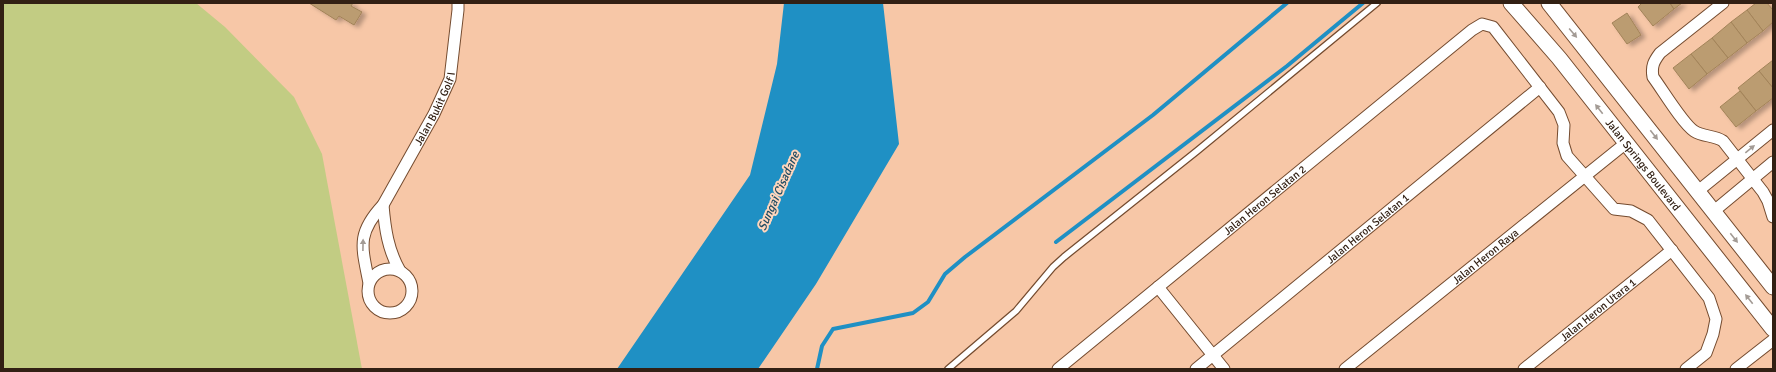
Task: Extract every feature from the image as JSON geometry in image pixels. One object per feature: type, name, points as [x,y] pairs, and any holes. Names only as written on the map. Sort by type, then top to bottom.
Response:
[{"type":"main road","name":"Jalan Springs Boulevard","points":[[1511,3],[1559,58],[1773,329]]},
{"type":"main road","points":[[1549,3],[1773,287]]},
{"type":"street","name":"Jalan Bukit Golf I","points":[[383,205],[387,242],[394,261],[400,271],[410,281],[411,296],[408,303],[403,308],[396,312],[390,313],[376,308],[369,297],[369,283],[363,250],[364,232],[372,217],[383,205],[434,114],[450,79],[458,3]]},
{"type":"street","points":[[1723,3],[1660,53],[1653,62],[1653,77],[1689,127],[1698,134],[1718,137],[1723,141],[1768,201],[1773,217]]},
{"type":"street","name":"Jalan Heron Selatan 2","points":[[1058,369],[1472,30],[1482,24],[1493,27],[1540,87]]},
{"type":"street","points":[[1540,87],[1559,112],[1564,125],[1563,143],[1567,156],[1614,209],[1631,211],[1648,220],[1709,298],[1716,319],[1714,334],[1706,353],[1686,369]]},
{"type":"street","name":"Jalan Heron Selatan 1","points":[[1196,369],[1540,87]]},
{"type":"street","points":[[1698,191],[1773,130]]},
{"type":"street","name":"Jalan Heron Raya","points":[[1345,369],[1626,143]]},
{"type":"street","points":[[1714,211],[1773,162]]},
{"type":"street","name":"Jalan Heron Utara 1","points":[[1524,369],[1672,250]]},
{"type":"street","points":[[369,283],[373,277],[385,269],[400,271]]},
{"type":"street","points":[[1158,287],[1224,369]]},
{"type":"street","points":[[1736,369],[1773,340]]},
{"type":"lane","points":[[948,369],[1016,311],[1053,267],[1064,257],[1197,151],[1377,3]]},
{"type":"green space","points":[[3,3],[196,3],[225,27],[294,97],[322,154],[362,369],[3,369]]},
{"type":"water","name":"Sungai Cisadane","points":[[784,3],[883,3],[899,144],[816,284],[758,369],[617,369],[750,175],[777,64]]},
{"type":"building","points":[[309,3],[353,3],[351,6],[362,12],[354,25],[339,16],[336,20]]},
{"type":"building","points":[[1642,3],[1670,3],[1674,9],[1653,26],[1638,7]]},
{"type":"building","points":[[1670,3],[1682,3],[1674,9]]},
{"type":"building","points":[[1756,3],[1767,3],[1773,10],[1773,22],[1763,31],[1747,10]]},
{"type":"building","points":[[1747,10],[1763,31],[1747,43],[1731,22]]},
{"type":"building","points":[[1627,13],[1641,35],[1627,44],[1612,23]]},
{"type":"building","points":[[1731,22],[1747,43],[1728,58],[1712,38]]},
{"type":"building","points":[[1712,38],[1728,58],[1707,74],[1691,54]]},
{"type":"building","points":[[1691,54],[1707,74],[1689,89],[1673,68]]},
{"type":"building","points":[[1773,60],[1773,88],[1759,71]]},
{"type":"building","points":[[1759,71],[1773,88],[1773,98],[1756,111],[1738,88]]},
{"type":"building","points":[[1740,91],[1756,111],[1736,127],[1720,107]]},
{"type":"waterway","points":[[817,369],[822,346],[833,329],[913,313],[928,302],[945,274],[965,257],[1153,115],[1287,3]]},
{"type":"waterway","points":[[1056,242],[1287,66],[1363,3]]}]
